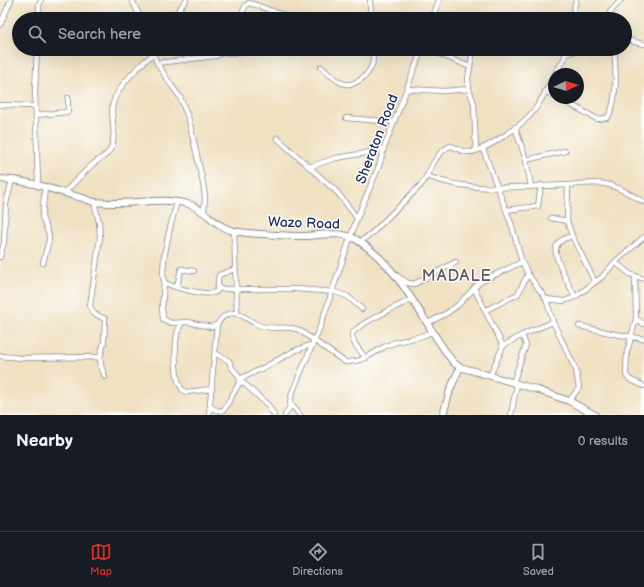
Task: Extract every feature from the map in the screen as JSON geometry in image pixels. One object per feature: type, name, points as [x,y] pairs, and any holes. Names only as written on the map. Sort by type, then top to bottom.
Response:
[{"type":"main road","name":"Wazo Road","points":[[0,179],[38,184],[94,202],[178,202],[204,211],[223,228],[234,231],[302,236],[338,234],[350,237],[360,242],[378,256],[397,276],[454,363],[569,401],[595,415]]},
{"type":"main road","points":[[442,415],[460,366]]},
{"type":"street","points":[[0,25],[11,0]]},
{"type":"street","points":[[39,12],[40,0]]},
{"type":"street","points":[[132,0],[138,12]]},
{"type":"street","points":[[177,12],[186,0]]},
{"type":"street","points":[[370,0],[371,12]]},
{"type":"street","points":[[435,12],[439,0]]},
{"type":"street","points":[[573,12],[576,0]]},
{"type":"street","points":[[610,12],[621,0]]},
{"type":"street","points":[[242,12],[248,2],[275,12]]},
{"type":"street","points":[[632,40],[644,44]]},
{"type":"street","points":[[37,56],[36,115],[38,184]]},
{"type":"street","points":[[64,193],[92,164],[106,156],[113,141],[114,126],[112,107],[114,101],[127,80],[148,56]]},
{"type":"street","points":[[154,56],[157,63],[180,97],[189,120],[203,183],[205,197],[204,211]]},
{"type":"street","points":[[157,63],[216,56]]},
{"type":"street","points":[[321,67],[337,81],[343,83],[356,82],[364,78],[373,63],[372,56]]},
{"type":"street","name":"Sheraton Road","points":[[285,415],[291,405],[290,398],[314,342],[357,218],[408,90],[420,56]]},
{"type":"street","points":[[444,56],[470,67]]},
{"type":"street","points":[[472,56],[468,79],[469,90],[474,104],[476,151]]},
{"type":"street","points":[[558,68],[564,56]]},
{"type":"street","points":[[570,104],[597,119],[607,118],[611,110],[615,92],[616,76],[615,56]]},
{"type":"street","points":[[360,242],[372,233],[413,193],[427,176],[434,160],[446,148],[450,146],[463,152],[483,149],[515,127],[532,113],[548,87]]},
{"type":"street","points":[[408,90],[469,90]]},
{"type":"street","points":[[36,115],[67,112],[68,98]]},
{"type":"street","points":[[0,105],[36,106]]},
{"type":"street","points":[[346,118],[394,122]]},
{"type":"street","points":[[515,127],[526,160],[531,186]]},
{"type":"street","points":[[277,138],[337,192],[357,218]]},
{"type":"street","points":[[309,167],[336,158],[366,153],[384,148]]},
{"type":"street","points":[[483,149],[515,234],[522,262],[528,274],[546,299],[554,322],[576,370],[579,385],[578,391],[569,401]]},
{"type":"street","points":[[526,160],[565,151]]},
{"type":"street","points":[[427,176],[446,183],[498,188],[605,184],[644,202]]},
{"type":"street","points":[[0,257],[4,243],[6,204],[12,180]]},
{"type":"street","points":[[568,185],[566,211],[567,221],[572,236],[595,282]]},
{"type":"street","points":[[43,263],[49,240],[49,235],[42,217],[45,186]]},
{"type":"street","points":[[506,210],[538,206],[541,186]]},
{"type":"street","points":[[94,202],[99,222],[100,237],[90,306],[93,313],[105,319],[104,342],[100,357],[101,366],[105,377]]},
{"type":"street","points":[[178,202],[170,226],[167,244],[164,266],[162,318],[170,323],[211,327],[217,325]]},
{"type":"street","points":[[551,218],[567,221]]},
{"type":"street","points":[[234,231],[237,314]]},
{"type":"street","points":[[572,236],[559,242],[555,248],[555,252],[575,297]]},
{"type":"street","points":[[546,299],[564,301],[575,297],[606,274],[615,262],[644,237]]},
{"type":"street","points":[[397,276],[408,283],[414,284],[456,262]]},
{"type":"street","points":[[428,324],[458,305],[485,279],[522,262]]},
{"type":"street","points":[[615,262],[635,277],[644,279]]},
{"type":"street","points":[[177,288],[181,269],[194,271]]},
{"type":"street","points":[[217,289],[217,279],[220,274],[235,269]]},
{"type":"street","points":[[486,310],[518,294],[528,274]]},
{"type":"street","points":[[635,277],[636,319],[627,352],[626,374],[631,380],[644,386]]},
{"type":"street","points":[[164,282],[177,288],[203,293],[213,293],[217,289],[296,289],[331,292],[347,296],[362,309]]},
{"type":"street","points":[[474,288],[503,346]]},
{"type":"street","points":[[366,358],[354,342],[352,335],[353,331],[362,324],[412,299]]},
{"type":"street","points":[[209,415],[211,407],[217,325],[222,317],[229,314],[237,314],[260,326],[296,328],[314,342],[345,362],[355,362],[366,358],[388,345],[411,338],[424,337],[433,331]]},
{"type":"street","points":[[636,319],[644,324]]},
{"type":"street","points":[[490,376],[503,346],[522,335],[554,322]]},
{"type":"street","points":[[182,323],[178,331],[176,345],[176,362],[181,389],[187,392],[212,389]]},
{"type":"street","points":[[579,326],[631,338],[644,339]]},
{"type":"street","points":[[211,327],[217,332]]},
{"type":"street","points":[[511,415],[514,383],[526,345],[522,335]]},
{"type":"street","points":[[211,407],[218,411],[224,410],[240,378],[314,342]]},
{"type":"street","points":[[215,353],[229,361],[232,368],[240,378],[268,405],[274,415]]},
{"type":"street","points":[[0,356],[28,358],[100,357]]},
{"type":"street","points":[[291,405],[300,415]]},
{"type":"district","name":"MADALE","points":[[457,276]]}]
